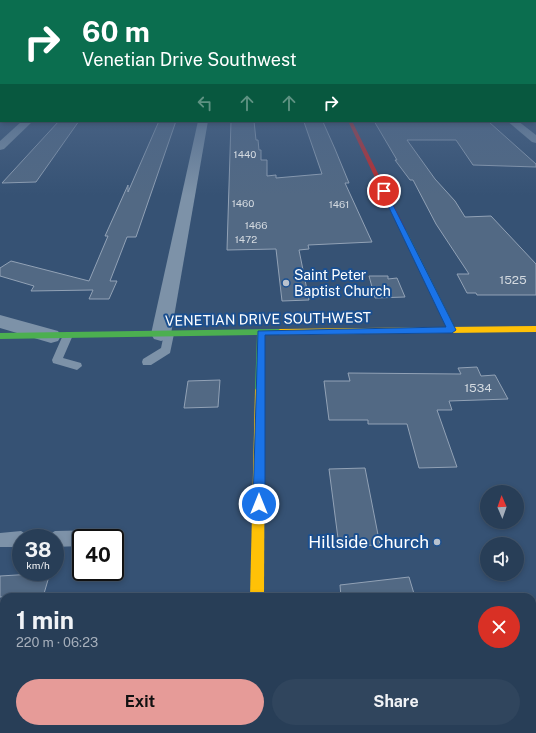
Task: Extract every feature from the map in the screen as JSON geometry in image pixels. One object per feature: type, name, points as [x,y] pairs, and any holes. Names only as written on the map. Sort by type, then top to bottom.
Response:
[{"type":"street","points":[[0,147],[22,126]]},
{"type":"street","points":[[165,334],[202,126]]},
{"type":"street","points":[[353,126],[452,330]]},
{"type":"street","points":[[519,126],[536,140]]},
{"type":"street","points":[[0,322],[59,336]]},
{"type":"street","name":"VENETIAN DRIVE SOUTHWEST","points":[[0,336],[536,329]]},
{"type":"street","points":[[258,593],[261,333]]},
{"type":"lane","points":[[147,362],[166,350],[165,334]]},
{"type":"lane","points":[[59,336],[57,360],[77,366]]},
{"type":"lane","points":[[2,540],[12,539]]},
{"type":"building","points":[[54,126],[75,126],[36,182],[2,183]]},
{"type":"building","points":[[157,126],[174,126],[136,237],[127,237],[110,281],[117,281],[109,299],[89,299],[93,290],[31,291],[34,286],[0,276],[0,268],[11,261],[89,281],[108,236],[105,236],[128,185],[128,192]]},
{"type":"building","points":[[231,126],[255,126],[256,140],[258,140],[259,150],[261,150],[261,160],[267,160],[267,176],[276,175],[276,178],[322,174],[305,126],[325,126],[349,183],[345,183],[372,242],[308,245],[309,249],[299,250],[309,300],[282,301],[276,249],[227,250]]},
{"type":"building","points":[[377,126],[494,126],[536,164],[536,167],[473,165],[456,140],[407,140],[435,179],[455,201],[465,217],[491,216],[536,264],[536,295],[477,295],[476,293],[467,293],[457,274],[469,274],[436,224],[413,180],[410,180],[395,160],[397,160]]},
{"type":"building","points":[[369,276],[388,276],[388,279],[397,278],[405,297],[375,298]]},
{"type":"building","points":[[477,367],[481,376],[495,375],[508,399],[449,401],[452,410],[437,410],[457,467],[419,468],[407,424],[368,424],[368,420],[329,420],[324,381],[350,381],[348,373],[461,374],[458,368]]},
{"type":"building","points":[[220,380],[218,407],[184,408],[188,381]]},
{"type":"building","points":[[365,468],[380,545],[339,546],[329,469]]},
{"type":"building","points":[[12,575],[12,581],[48,581],[44,593],[0,593],[0,576]]},
{"type":"building","points":[[409,577],[414,593],[341,593],[340,585]]},
{"type":"traffic: fast","points":[[403,230],[452,330]]},
{"type":"traffic: fast","points":[[0,336],[280,332]]},
{"type":"traffic: fast","points":[[260,390],[261,333]]},
{"type":"traffic: slow","points":[[280,332],[536,329]]},
{"type":"traffic: slow","points":[[257,593],[260,390]]},
{"type":"traffic: jam","points":[[353,126],[403,230]]},
{"type":"place","name":"Saint Peter Baptist Church","points":[[286,283]]},
{"type":"place","name":"Hillside Church","points":[[437,542]]},
{"type":"route","points":[[259,504],[261,333],[452,330],[384,191]]}]
